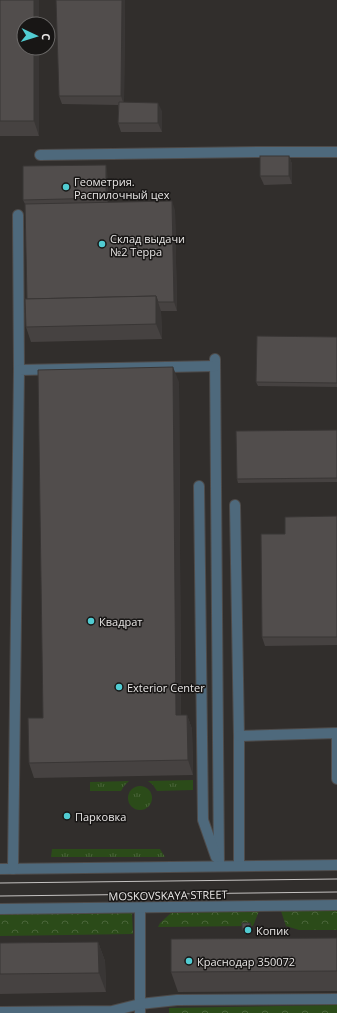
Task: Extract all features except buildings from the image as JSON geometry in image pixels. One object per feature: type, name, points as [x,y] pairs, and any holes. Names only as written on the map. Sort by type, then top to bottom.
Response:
[{"type":"street","points":[[40,155],[337,152]]},
{"type":"street","points":[[13,868],[19,370],[18,215]]},
{"type":"street","points":[[19,370],[215,363],[219,866]]},
{"type":"street","points":[[199,486],[203,820],[219,866]]},
{"type":"street","points":[[235,505],[239,736],[239,866]]},
{"type":"street","points":[[239,736],[336,733],[337,779]]},
{"type":"street","points":[[0,869],[337,865]]},
{"type":"street","name":"MOSKOVSKAYA STREET","points":[[0,909],[337,905]]},
{"type":"street","points":[[140,908],[140,1008]]},
{"type":"street","points":[[0,1012],[112,1011],[140,1008],[177,1000],[337,999]]},
{"type":"green space","points":[[193,780],[193,790],[157,791],[148,781]]},
{"type":"green space","points":[[129,781],[121,791],[90,791],[90,782]]},
{"type":"green space","points":[[135,786],[145,786],[152,793],[152,803],[145,810],[135,810],[128,803],[128,793]]},
{"type":"green space","points":[[52,849],[160,849],[165,857],[51,857]]},
{"type":"green space","points":[[259,911],[253,926],[158,927],[160,923],[171,913]]},
{"type":"green space","points":[[281,911],[337,911],[337,930],[299,930],[286,926]]},
{"type":"green space","points":[[132,913],[133,934],[0,936],[0,914]]},
{"type":"green space","points":[[337,1005],[337,1013],[169,1013],[169,1008]]},
{"type":"tram line","points":[[0,883],[337,879]]},
{"type":"tram line","points":[[0,896],[337,892]]},
{"type":"place","name":"Геометрия. Распилочный цех","points":[[66,187]]},
{"type":"place","name":"Склад выдачи №2 Терра","points":[[102,244]]},
{"type":"place","name":"Квадрат","points":[[91,621]]},
{"type":"place","name":"Exterior Center","points":[[119,687]]},
{"type":"place","name":"Парковка","points":[[67,816]]},
{"type":"place","name":"Копик","points":[[248,930]]},
{"type":"place","name":"Краснодар 350072","points":[[189,961]]}]
